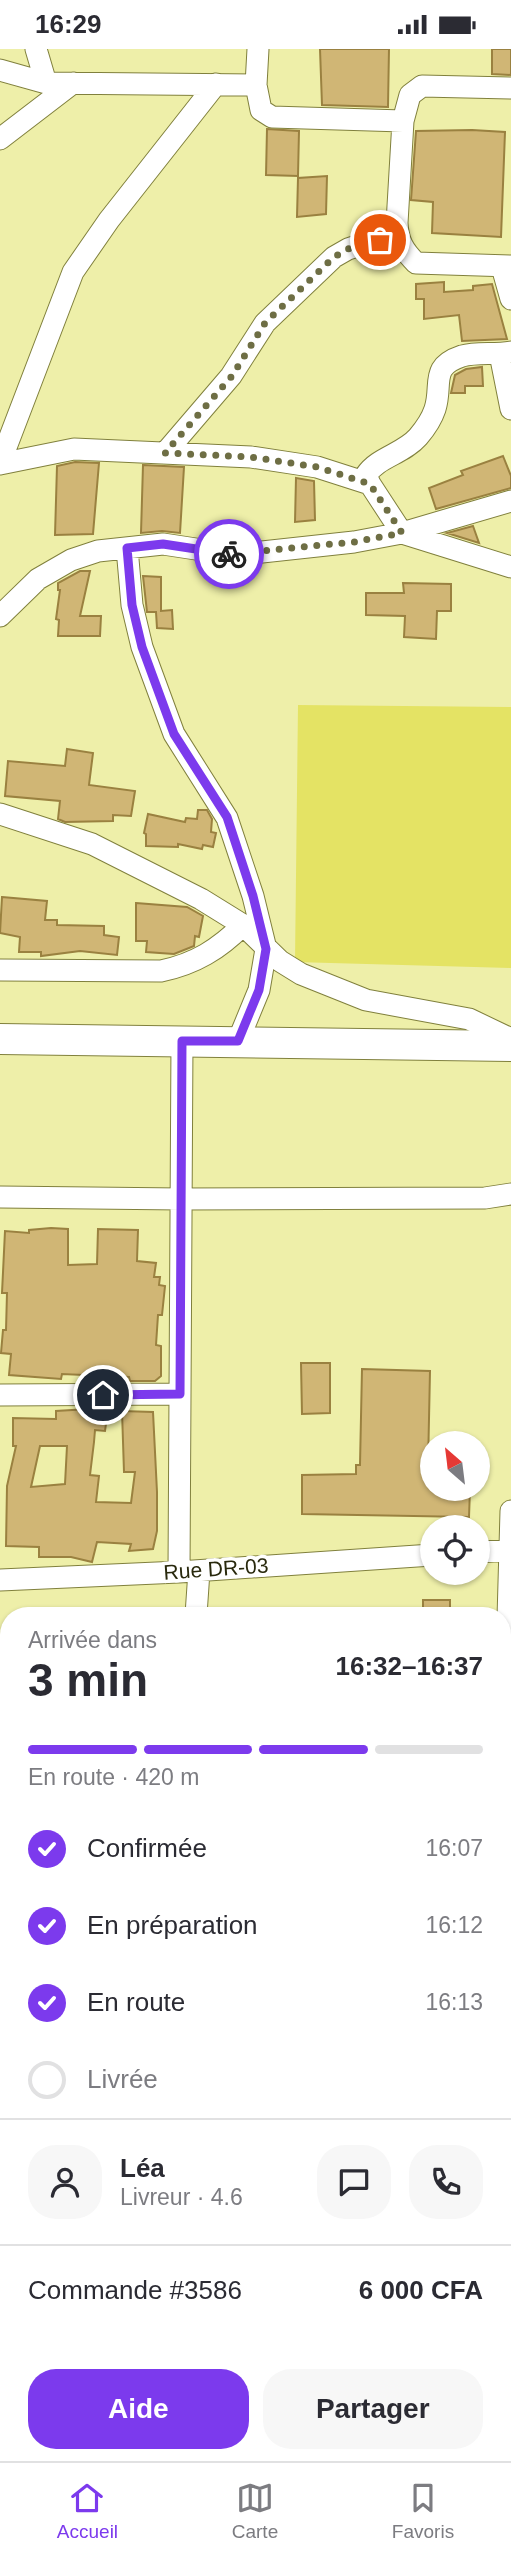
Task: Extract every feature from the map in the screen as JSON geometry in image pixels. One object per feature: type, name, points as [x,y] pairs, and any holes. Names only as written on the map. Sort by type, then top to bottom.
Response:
[{"type":"highway","points":[[0,1039],[511,1046]]},
{"type":"street","points":[[36,49],[47,83]]},
{"type":"street","points":[[258,49],[257,85],[261,110],[272,117],[402,121]]},
{"type":"street","points":[[0,70],[47,83],[257,85]]},
{"type":"street","points":[[0,139],[73,83]]},
{"type":"street","points":[[0,464],[73,272],[109,220],[216,84]]},
{"type":"street","points":[[511,88],[422,86],[410,95],[402,121],[397,223],[398,239],[404,252],[416,263],[507,267],[511,299]]},
{"type":"street","points":[[165,453],[232,376],[265,323],[334,257],[363,244],[398,239]]},
{"type":"street","points":[[511,409],[506,353],[465,355],[449,362],[440,371],[435,409],[418,437],[399,454],[373,465],[366,475],[402,533],[511,567]]},
{"type":"street","points":[[0,464],[74,449],[251,457],[317,467],[370,484]]},
{"type":"street","points":[[0,616],[38,579],[71,560],[98,551],[163,544],[235,555],[354,542],[402,533],[511,501]]},
{"type":"street","points":[[127,548],[132,605],[142,647],[174,734],[227,817],[253,896],[266,949],[259,990],[238,1041]]},
{"type":"street","points":[[0,814],[92,844],[201,899],[243,925],[266,949],[301,974],[366,1000],[469,1019],[511,1039]]},
{"type":"street","points":[[0,970],[161,971],[185,966],[221,947],[243,925]]},
{"type":"street","points":[[182,1041],[180,1394],[189,1571],[195,1607]]},
{"type":"street","points":[[0,1197],[485,1198],[511,1194]]},
{"type":"street","points":[[0,1395],[180,1394]]},
{"type":"street","points":[[507,1607],[511,1511]]},
{"type":"street","points":[[490,1551],[509,1550]]},
{"type":"street","name":"Rue DR-03","points":[[0,1580],[420,1556]]},
{"type":"shaded area","points":[[298,705],[511,707],[511,968],[295,962]]},
{"type":"building","points":[[320,49],[389,49],[388,107],[322,105]]},
{"type":"building","points":[[492,49],[511,49],[511,75],[492,74]]},
{"type":"building","points":[[267,129],[299,131],[298,176],[266,175]]},
{"type":"building","points":[[416,131],[505,132],[501,237],[432,233],[433,202],[411,200]]},
{"type":"building","points":[[327,176],[326,214],[297,217],[298,178]]},
{"type":"building","points":[[444,282],[444,292],[473,290],[473,286],[492,284],[507,339],[462,341],[459,315],[424,319],[424,299],[416,299],[416,284]]},
{"type":"building","points":[[482,367],[483,386],[465,386],[465,393],[451,393],[455,375],[466,369]]},
{"type":"building","points":[[503,456],[511,476],[511,488],[436,509],[429,488],[463,475],[461,471]]},
{"type":"building","points":[[75,462],[99,463],[93,534],[55,535],[57,466]]},
{"type":"building","points":[[143,465],[184,467],[180,533],[141,533]]},
{"type":"building","points":[[296,478],[314,481],[315,520],[295,522]]},
{"type":"building","points":[[473,526],[479,543],[447,533]]},
{"type":"building","points":[[80,571],[90,571],[80,616],[101,616],[100,636],[58,636],[58,583]]},
{"type":"building","points":[[143,576],[161,577],[161,611],[172,610],[173,629],[157,628],[156,612],[147,612]]},
{"type":"building","points":[[403,583],[451,584],[451,611],[437,611],[436,639],[404,637],[405,616],[366,615],[366,593],[404,593]]},
{"type":"building","points":[[67,749],[93,753],[89,785],[135,791],[131,816],[113,815],[113,821],[65,822],[58,819],[60,801],[5,796],[8,761],[65,766]]},
{"type":"building","points":[[198,810],[207,810],[212,819],[211,832],[216,833],[213,847],[203,845],[202,849],[178,844],[178,847],[146,846],[144,833],[148,814],[185,822],[186,818],[197,819]]},
{"type":"building","points":[[2,897],[47,901],[45,920],[57,920],[57,925],[104,926],[104,935],[119,937],[117,955],[80,951],[41,956],[41,952],[19,952],[20,937],[0,933]]},
{"type":"building","points":[[136,903],[187,907],[203,916],[199,937],[195,936],[194,946],[174,954],[146,952],[147,941],[136,941]]},
{"type":"building","points":[[68,1229],[68,1265],[97,1264],[98,1229],[138,1230],[137,1261],[156,1263],[154,1277],[160,1277],[159,1285],[165,1286],[162,1315],[158,1315],[156,1345],[161,1346],[161,1376],[155,1381],[62,1374],[61,1379],[9,1375],[11,1354],[1,1353],[3,1330],[6,1330],[7,1293],[2,1293],[5,1231],[29,1233],[29,1230]]},
{"type":"building","points":[[301,1363],[330,1363],[330,1413],[302,1414]]},
{"type":"building","points":[[362,1369],[430,1371],[429,1431],[420,1431],[420,1501],[470,1501],[469,1515],[302,1514],[302,1475],[356,1474],[356,1465],[360,1465]]},
{"type":"building","points":[[108,1410],[105,1431],[95,1430],[90,1475],[99,1476],[96,1502],[131,1503],[135,1472],[124,1472],[122,1411],[153,1412],[157,1531],[153,1549],[129,1551],[131,1544],[97,1542],[92,1562],[71,1557],[39,1557],[39,1547],[6,1546],[7,1486],[16,1446],[13,1446],[13,1418],[56,1419],[56,1411]],"holes":[[[40,1446],[67,1446],[65,1484],[31,1487]]]},
{"type":"building","points":[[423,1600],[450,1600],[450,1607],[423,1607]]},
{"type":"way so far","points":[[229,554],[354,542],[402,533],[370,484],[317,467],[251,457],[165,453],[232,376],[265,323],[334,257],[348,249],[380,240]]},
{"type":"route","points":[[103,1395],[180,1394],[182,1041],[238,1041],[259,990],[266,949],[253,896],[227,817],[174,734],[142,647],[132,605],[127,548],[163,544],[229,554]]}]
